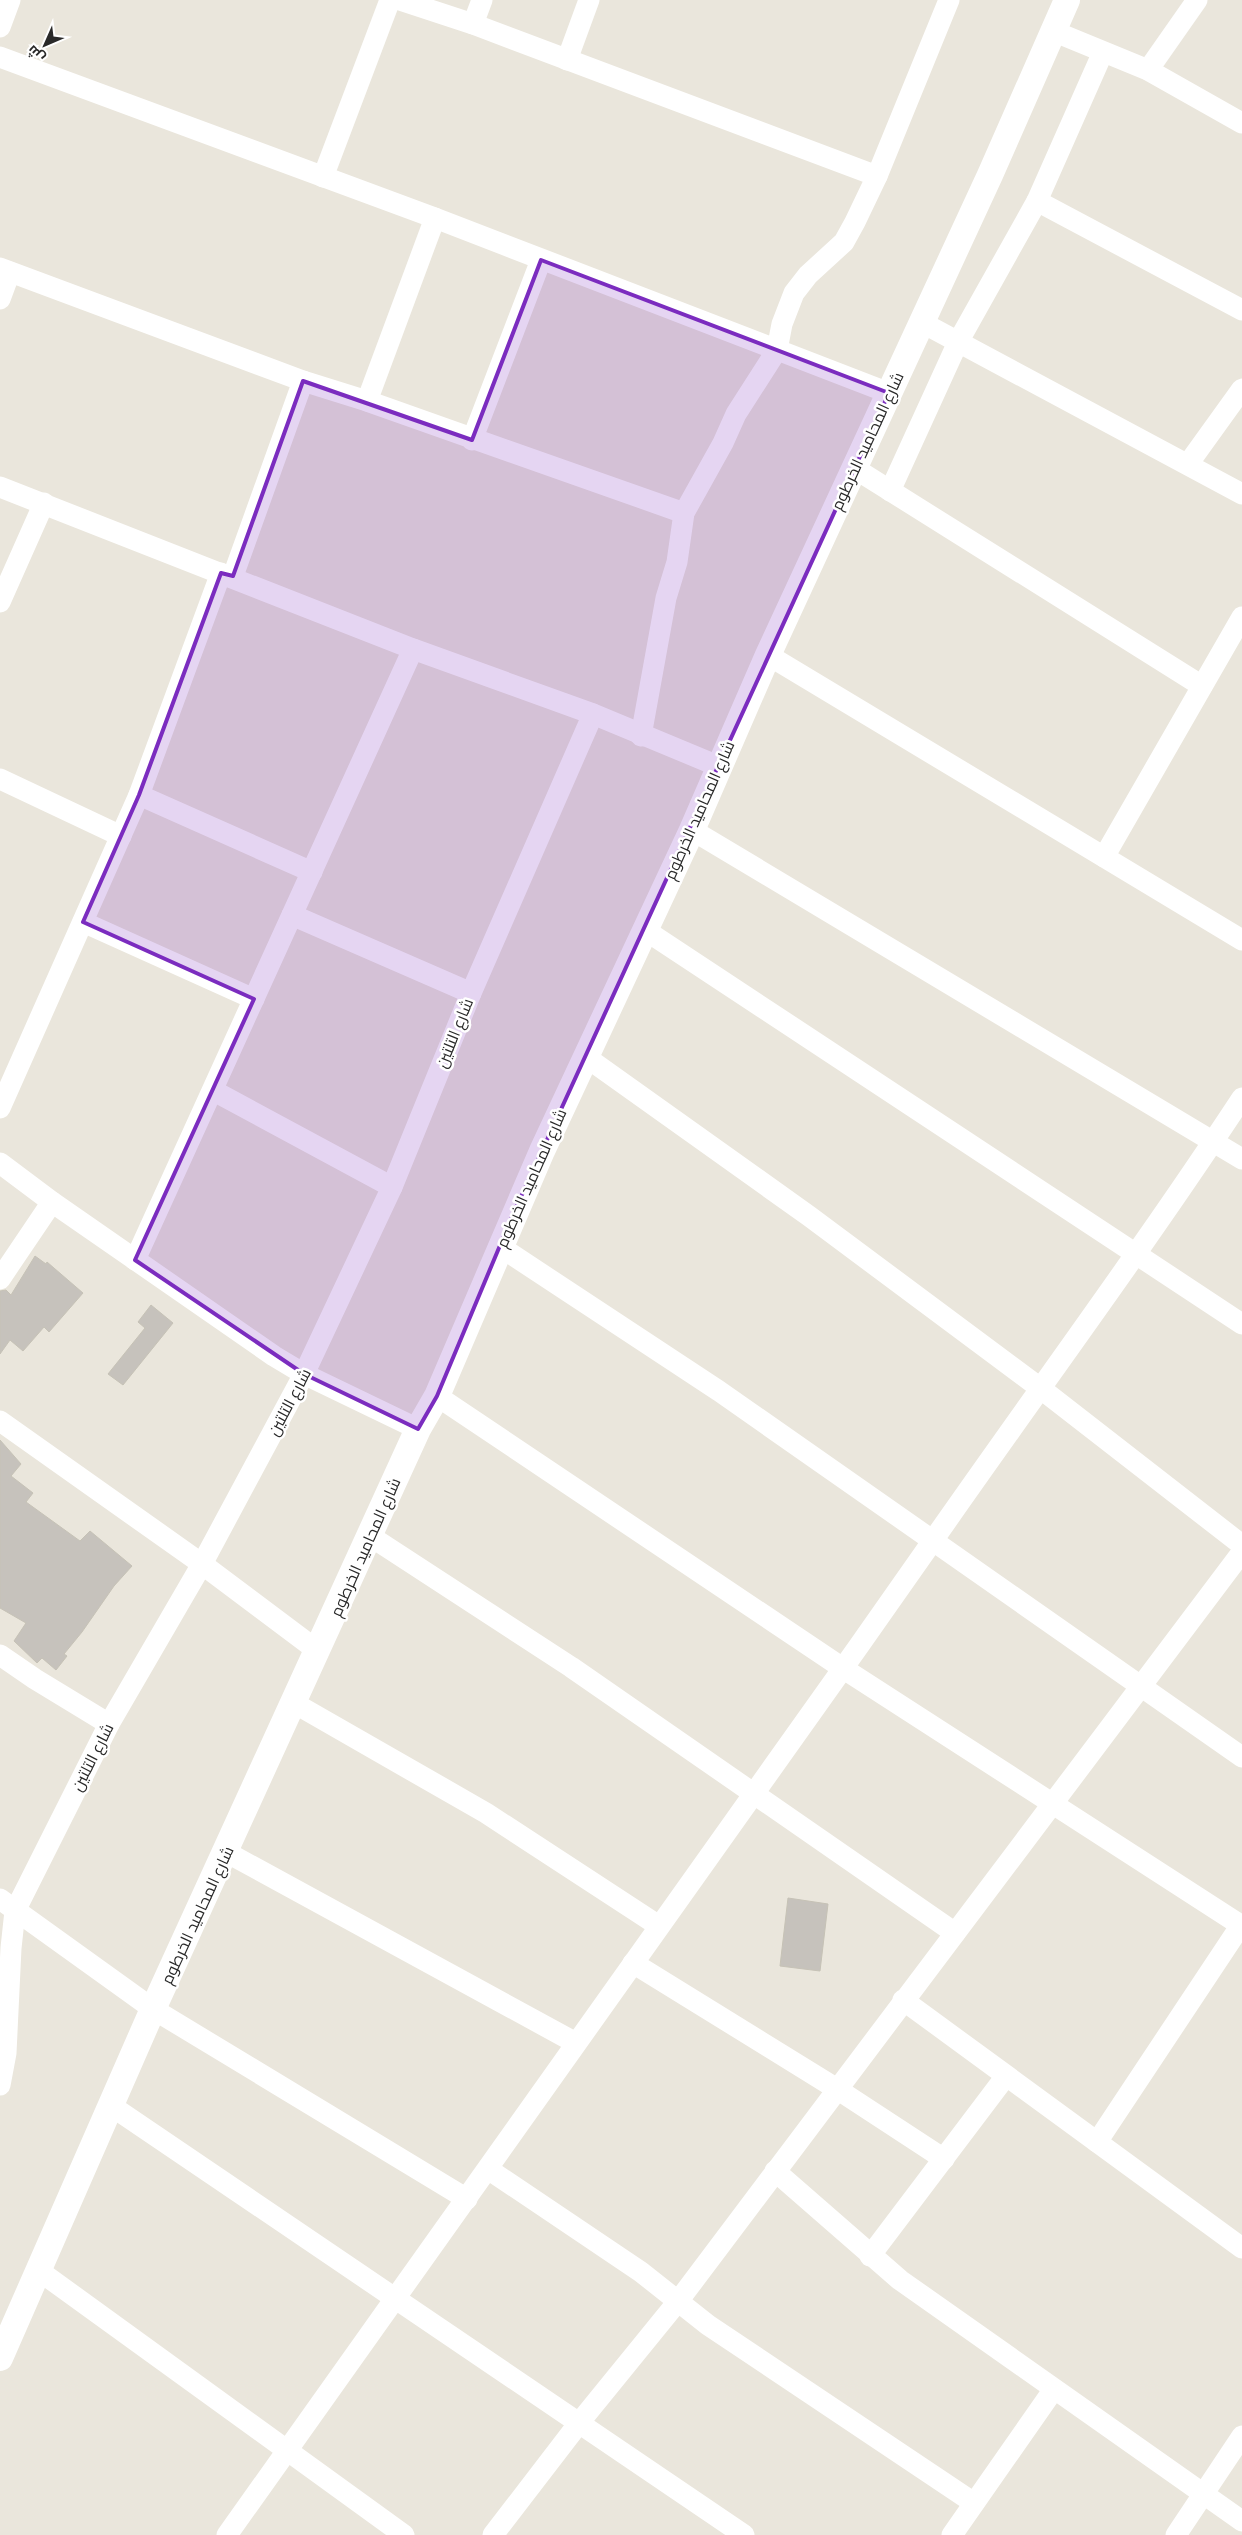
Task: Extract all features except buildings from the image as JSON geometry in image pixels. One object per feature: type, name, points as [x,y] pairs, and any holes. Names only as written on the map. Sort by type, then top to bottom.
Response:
[{"type":"street","points":[[0,27],[10,0]]},
{"type":"street","points":[[323,177],[390,0]]},
{"type":"street","points":[[400,0],[473,24],[877,176]]},
{"type":"street","points":[[473,24],[482,0]]},
{"type":"street","points":[[567,60],[589,0]]},
{"type":"street","points":[[641,736],[666,598],[677,562],[684,513],[723,443],[736,414],[777,350],[782,324],[794,293],[808,275],[844,242],[877,176],[949,0]]},
{"type":"street","name":"شارع المحاميد الخرطوم","points":[[0,2358],[110,2104],[418,1429],[437,1396],[499,1246],[692,830],[718,766],[768,655],[990,175],[1067,0]]},
{"type":"street","points":[[1148,70],[1197,0]]},
{"type":"street","points":[[1053,31],[1148,70],[1242,123]]},
{"type":"street","points":[[890,491],[958,342],[1036,201],[1103,52]]},
{"type":"street","points":[[0,58],[435,218],[889,393]]},
{"type":"street","points":[[1036,201],[1242,310]]},
{"type":"street","points":[[367,400],[435,218]]},
{"type":"street","points":[[472,440],[541,260]]},
{"type":"street","points":[[0,299],[5,270],[303,381],[367,400],[472,440],[684,513]]},
{"type":"street","points":[[921,322],[1242,494]]},
{"type":"street","points":[[0,1108],[139,795],[303,381]]},
{"type":"street","points":[[1188,464],[1242,389]]},
{"type":"street","points":[[854,468],[1202,686]]},
{"type":"street","points":[[0,486],[412,649],[593,714],[641,736],[718,766]]},
{"type":"street","points":[[0,602],[44,503]]},
{"type":"street","points":[[1104,857],[1242,617]]},
{"type":"street","points":[[135,1260],[214,1091],[412,649]]},
{"type":"street","points":[[768,655],[1242,940]]},
{"type":"street","name":"شارع التلتين","points":[[0,2085],[6,2053],[11,1948],[8,1905],[108,1724],[202,1564],[304,1374],[392,1187],[471,993],[593,714]]},
{"type":"street","points":[[0,778],[121,836]]},
{"type":"street","points":[[139,795],[312,872]]},
{"type":"street","points":[[692,830],[1242,1159]]},
{"type":"street","points":[[292,915],[471,993]]},
{"type":"street","points":[[83,922],[254,999]]},
{"type":"street","points":[[645,930],[1242,1324]]},
{"type":"street","points":[[586,1057],[810,1216],[1040,1388],[1242,1545]]},
{"type":"street","points":[[214,1091],[392,1187]]},
{"type":"street","points":[[227,2535],[397,2298],[659,1926],[844,1669],[1214,1141],[1242,1098]]},
{"type":"street","points":[[0,1163],[52,1202],[274,1356],[304,1374],[418,1429]]},
{"type":"street","points":[[0,1279],[52,1202]]},
{"type":"street","points":[[499,1246],[719,1391],[934,1539],[1242,1757]]},
{"type":"street","points":[[437,1396],[844,1669],[1241,1925],[1097,2142]]},
{"type":"street","points":[[0,1421],[202,1564],[318,1651]]},
{"type":"street","points":[[370,1536],[571,1667],[955,1933]]},
{"type":"street","points":[[493,2535],[579,2422],[678,2300],[1242,1552]]},
{"type":"street","points":[[0,1655],[108,1724]]},
{"type":"street","points":[[294,1702],[486,1813],[659,1926]]},
{"type":"street","points":[[226,1852],[576,2043]]},
{"type":"street","points":[[8,1905],[153,2009],[467,2199]]},
{"type":"street","points":[[633,1963],[837,2089],[944,2160]]},
{"type":"street","points":[[903,2000],[1097,2142],[1241,2244]]},
{"type":"street","points":[[870,2256],[1006,2076]]},
{"type":"street","points":[[110,2104],[744,2535]]},
{"type":"street","points":[[488,2169],[641,2272],[708,2325],[974,2503]]},
{"type":"street","points":[[775,2171],[870,2256],[900,2280],[1242,2521]]},
{"type":"street","points":[[38,2270],[404,2535]]},
{"type":"street","points":[[952,2535],[1054,2389]]},
{"type":"street","points":[[1176,2535],[1242,2436]]},
{"type":"highlighted area","points":[[541,260],[889,393],[514,1212],[437,1396],[418,1429],[304,1374],[135,1260],[254,999],[83,922],[139,795],[221,573],[233,576],[303,381],[472,440]]}]
